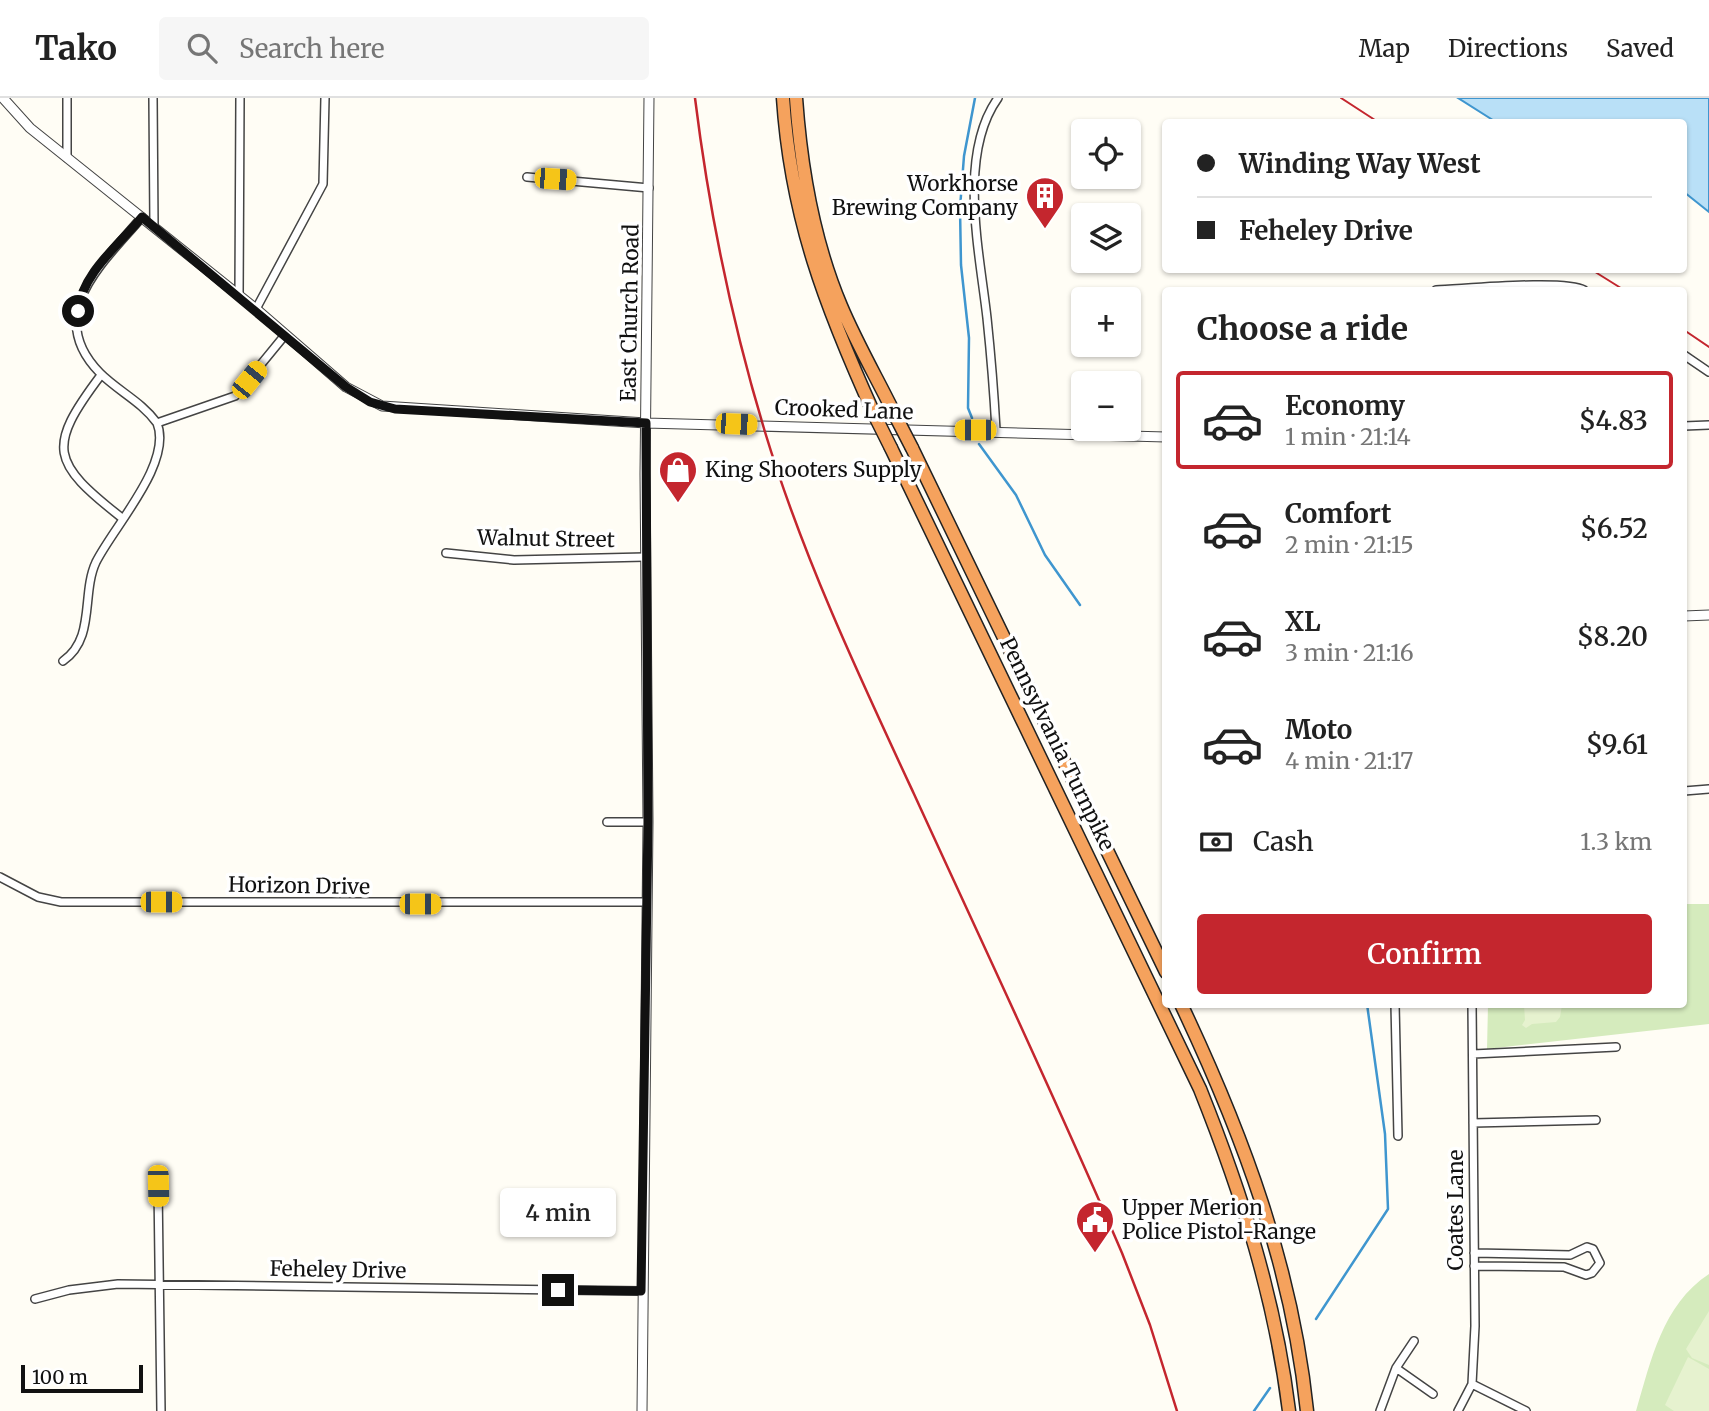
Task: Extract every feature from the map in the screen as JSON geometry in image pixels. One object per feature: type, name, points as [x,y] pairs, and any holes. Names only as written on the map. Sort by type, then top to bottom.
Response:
[{"type":"highway","name":"Pennsylvania Turnpike","points":[[783,98],[790,168],[814,272],[837,332],[1200,1089],[1233,1172],[1258,1250],[1271,1304],[1289,1411]]},
{"type":"highway","name":"Pennsylvania Turnpike","points":[[796,98],[804,183],[826,264],[841,306],[1162,964]]},
{"type":"highway","points":[[1183,1008],[1231,1113],[1271,1226],[1294,1322],[1307,1411]]},
{"type":"street","points":[[66,158],[67,98]]},
{"type":"street","points":[[153,98],[154,226]]},
{"type":"street","points":[[239,296],[240,98]]},
{"type":"street","points":[[256,310],[323,184],[325,98]]},
{"type":"street","name":"East Church Road","points":[[642,1411],[641,1291],[648,822],[645,557],[649,98]]},
{"type":"street","points":[[996,430],[975,190],[980,141],[986,120],[998,98]]},
{"type":"street","name":"Crooked Lane","points":[[2,99],[30,128],[154,226],[346,387],[382,406],[646,423],[996,430],[1162,437]]},
{"type":"street","points":[[527,177],[649,188]]},
{"type":"street","points":[[64,662],[82,639],[92,571],[156,460],[161,438],[157,423],[102,375],[88,359],[80,340],[79,302],[90,277],[142,217]]},
{"type":"street","points":[[1529,287],[1580,287]]},
{"type":"street","points":[[157,423],[235,396],[285,335]]},
{"type":"street","points":[[1687,357],[1709,372]]},
{"type":"street","points":[[102,375],[69,419],[65,436],[66,457],[83,487],[122,519]]},
{"type":"street","points":[[1687,426],[1709,425]]},
{"type":"street","name":"Walnut Street","points":[[446,553],[514,560],[645,557]]},
{"type":"street","points":[[1687,616],[1709,615]]},
{"type":"street","points":[[1687,791],[1709,789]]},
{"type":"street","points":[[607,822],[648,822]]},
{"type":"street","name":"Horizon Drive","points":[[0,877],[38,897],[61,902],[646,902]]},
{"type":"street","points":[[1395,1008],[1398,1136]]},
{"type":"street","name":"Coates Lane","points":[[1458,1411],[1472,1384],[1472,1008]]},
{"type":"street","points":[[1473,1054],[1616,1047]]},
{"type":"street","points":[[1474,1124],[1596,1121]]},
{"type":"street","points":[[158,1186],[161,1411]]},
{"type":"street","points":[[1474,1253],[1570,1255],[1587,1247],[1593,1250],[1600,1263],[1592,1273],[1586,1275],[1564,1266],[1474,1266]]},
{"type":"street","name":"Feheley Drive","points":[[35,1299],[97,1285],[641,1291]]},
{"type":"street","points":[[1380,1411],[1395,1368],[1414,1341]]},
{"type":"street","points":[[1395,1368],[1433,1394]]},
{"type":"street","points":[[1472,1384],[1526,1411]]},
{"type":"green space","points":[[1687,904],[1709,904],[1709,1024],[1487,1049],[1488,1008],[1687,1008]]},
{"type":"green space","points":[[1524,1008],[1562,1008],[1556,1022],[1532,1024],[1526,1028],[1522,1025],[1525,1020]]},
{"type":"green space","points":[[1709,1274],[1709,1411],[1636,1411],[1653,1354],[1669,1318],[1680,1301]]},
{"type":"green space","points":[[1709,1311],[1709,1365],[1692,1358],[1686,1349]]},
{"type":"green space","points":[[1688,1357],[1709,1369],[1709,1411],[1674,1411],[1665,1405]]},
{"type":"water","points":[[1458,98],[1709,98],[1709,212],[1687,194],[1687,119],[1491,119]]},
{"type":"waterway","points":[[972,418],[968,408],[969,338],[961,265],[960,208],[964,156],[975,98]]},
{"type":"waterway","points":[[979,444],[1016,495],[1045,555],[1080,605]]},
{"type":"waterway","points":[[1316,1319],[1388,1209],[1385,1134],[1368,1008]]},
{"type":"waterway","points":[[1254,1411],[1270,1388]]},
{"type":"tram line","points":[[1341,98],[1373,119]]},
{"type":"tram line","points":[[1597,273],[1619,287]]},
{"type":"tram line","points":[[1687,332],[1709,347]]},
{"type":"railway","points":[[695,98],[707,183],[732,308],[753,391],[780,479],[814,570],[853,661],[1046,1080],[1122,1253],[1150,1325],[1177,1411]]},
{"type":"place","name":"Workhorse Brewing Company","points":[[1045,230]]},
{"type":"place","name":"King Shooters Supply","points":[[678,504]]},
{"type":"place","name":"Upper Merion Police Pistol-Range","points":[[1095,1254]]},
{"type":"route","points":[[78,311],[81,294],[90,277],[142,217],[346,387],[370,402],[395,409],[646,423],[648,822],[641,1291],[558,1290]]}]
